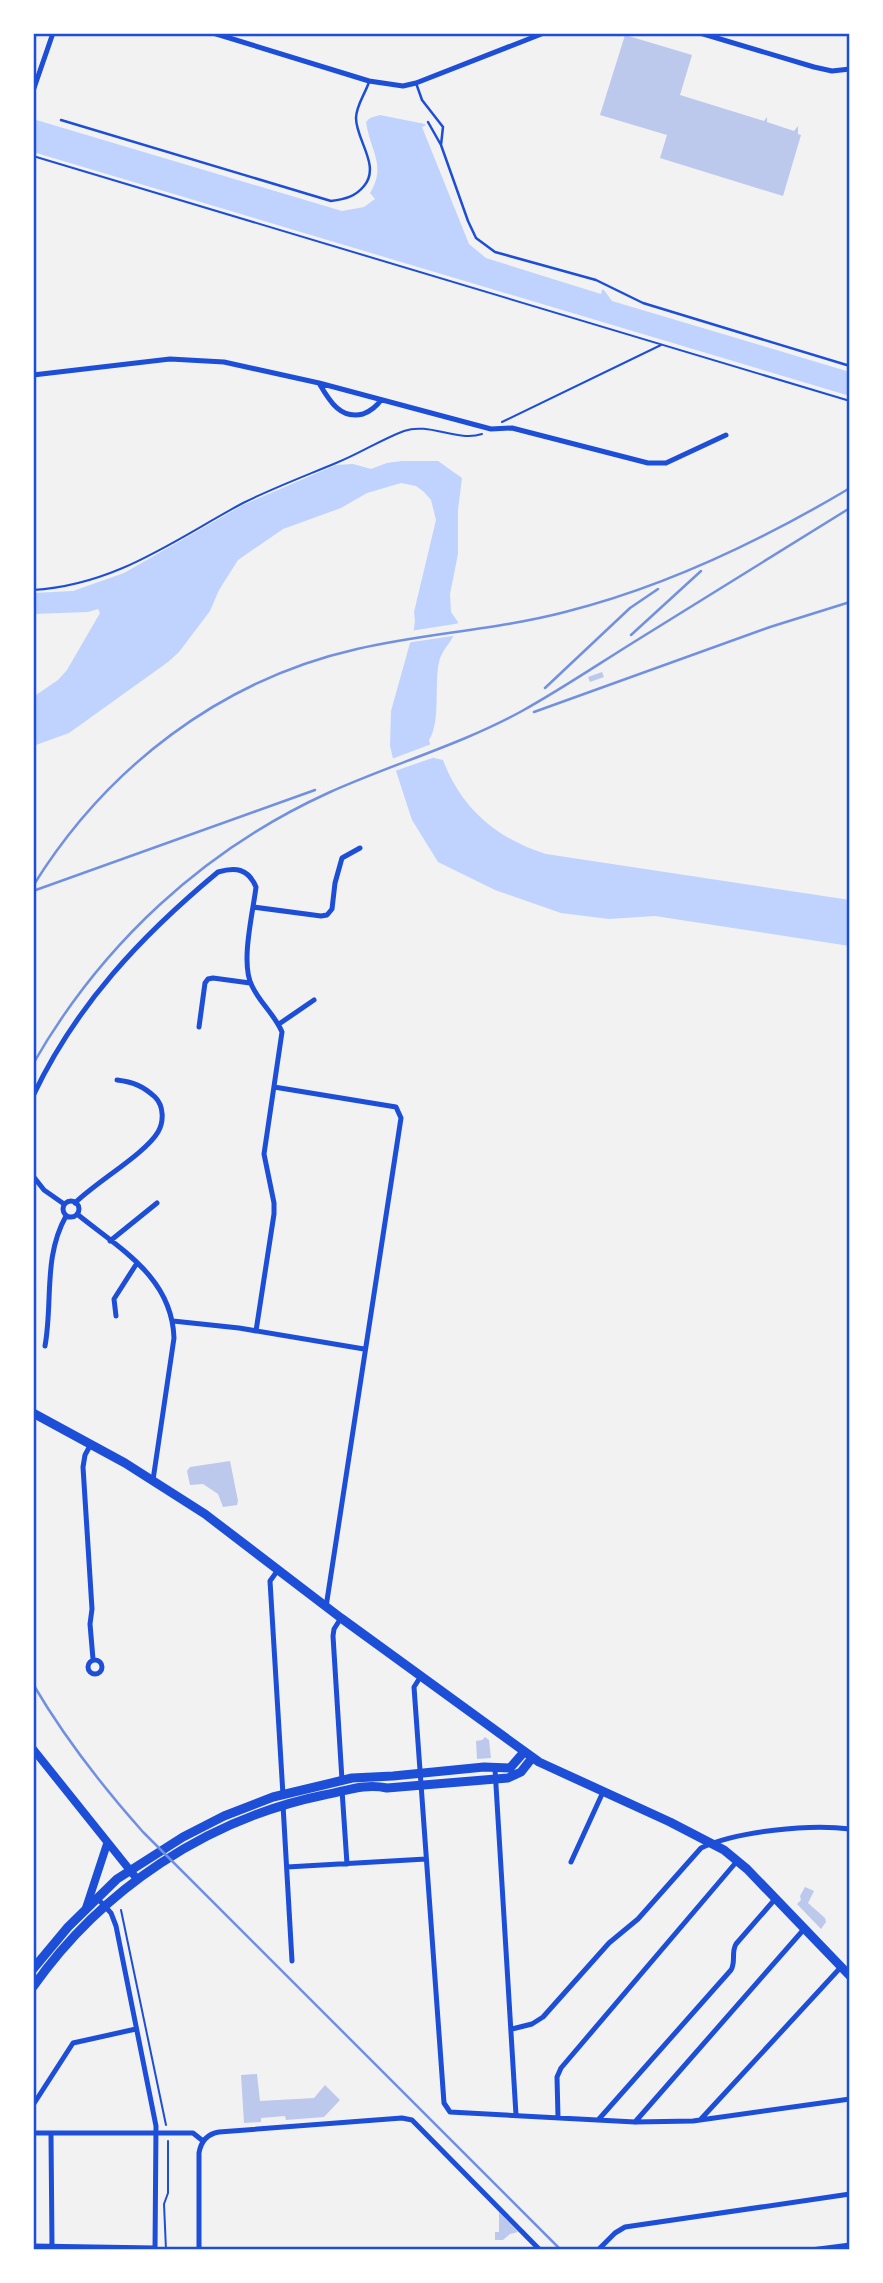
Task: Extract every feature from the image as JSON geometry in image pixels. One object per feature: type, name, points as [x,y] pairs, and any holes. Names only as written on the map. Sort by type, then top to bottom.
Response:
[{"type":"main road","points":[[33,1413],[153,1480],[205,1514],[326,1607],[528,1755],[568,1777],[712,1843],[738,1860],[850,1976]]},
{"type":"main road","points":[[33,1749],[137,1879]]},
{"type":"main road","points":[[33,1969],[86,1909],[130,1870],[223,1816],[283,1794],[342,1780],[484,1767],[495,1769],[513,1766],[528,1755]]},
{"type":"main road","points":[[33,1987],[74,1936],[105,1906],[137,1879],[186,1847],[215,1832],[283,1805],[342,1791],[375,1785],[385,1788],[496,1780],[519,1773],[528,1755]]},
{"type":"main road","points":[[86,1909],[107,1844]]},
{"type":"street","points":[[33,91],[53,33]]},
{"type":"street","points":[[213,33],[369,81],[403,86],[544,33]]},
{"type":"street","points":[[699,33],[814,67],[832,71],[850,69]]},
{"type":"street","points":[[33,376],[151,361],[189,360],[256,368],[491,429],[512,428],[648,463],[666,463],[726,435]]},
{"type":"street","points":[[319,383],[341,412],[351,415],[376,408],[381,400]]},
{"type":"street","points":[[253,907],[327,915],[332,909],[342,858],[360,848]]},
{"type":"street","points":[[33,1096],[75,1023],[125,957],[153,929],[218,872],[230,868],[241,869],[252,878],[256,887],[247,964],[250,984],[282,1032],[264,1154],[274,1214],[257,1331]]},
{"type":"street","points":[[199,1027],[205,983],[208,979],[250,984]]},
{"type":"street","points":[[279,1024],[314,1000]]},
{"type":"street","points":[[64,1204],[75,1202],[150,1142],[160,1129],[162,1111],[155,1097],[133,1082],[117,1080]]},
{"type":"street","points":[[274,1087],[396,1107],[401,1118],[326,1607]]},
{"type":"street","points":[[33,1177],[44,1190],[64,1204]]},
{"type":"street","points":[[64,1204],[62,1212],[73,1218],[79,1207],[75,1202]]},
{"type":"street","points":[[110,1241],[158,1203]]},
{"type":"street","points":[[77,1214],[156,1282],[173,1321],[174,1338],[153,1480]]},
{"type":"street","points":[[46,1346],[49,1273],[60,1228],[66,1216]]},
{"type":"street","points":[[116,1316],[114,1299],[137,1263]]},
{"type":"street","points":[[173,1321],[257,1331],[364,1349]]},
{"type":"street","points":[[91,1444],[83,1467],[93,1660]]},
{"type":"street","points":[[278,1570],[270,1581],[292,1961]]},
{"type":"street","points":[[341,1618],[333,1636],[347,1864]]},
{"type":"street","points":[[421,1676],[414,1687],[446,2109],[450,2112],[635,2122],[700,2120],[850,2099]]},
{"type":"street","points":[[495,1769],[516,2115]]},
{"type":"street","points":[[571,1862],[603,1792]]},
{"type":"street","points":[[512,2029],[532,2024],[543,2017],[609,1943],[638,1919],[701,1848],[712,1843],[802,1827],[850,1829]]},
{"type":"street","points":[[287,1867],[426,1858]]},
{"type":"street","points":[[558,2117],[557,2077],[561,2068],[738,1860]]},
{"type":"street","points":[[33,2246],[155,2249],[156,2126],[116,1926],[113,1916],[97,1898]]},
{"type":"street","points":[[599,2119],[730,1970],[736,1944],[776,1898]]},
{"type":"street","points":[[635,2122],[806,1928]]},
{"type":"street","points":[[700,2120],[841,1967]]},
{"type":"street","points":[[33,2105],[74,2043],[136,2029]]},
{"type":"street","points":[[199,2250],[199,2153],[203,2141],[209,2135],[219,2132],[391,2119],[411,2120],[540,2250]]},
{"type":"street","points":[[33,2133],[192,2133],[203,2141]]},
{"type":"street","points":[[51,2134],[55,2248]]},
{"type":"street","points":[[598,2250],[615,2232],[630,2226],[850,2194]]},
{"type":"street","points":[[811,2250],[850,2245]]},
{"type":"lane","points":[[61,120],[331,201],[346,199],[358,193],[368,183],[369,160],[356,122],[357,110],[364,99],[369,81]]},
{"type":"lane","points":[[416,83],[422,100],[443,127],[441,145]]},
{"type":"lane","points":[[428,122],[441,145],[476,238],[495,252],[596,280],[643,303],[850,366]]},
{"type":"path","points":[[33,156],[850,401]]},
{"type":"path","points":[[33,590],[88,580],[144,559],[243,503],[407,430],[422,428],[480,435],[662,345]]},
{"type":"water","points":[[380,115],[425,124],[463,225],[477,247],[486,253],[604,290],[612,301],[850,372],[850,396],[33,152],[33,119],[342,211],[364,207],[375,199],[370,193],[375,183],[377,166],[366,122]]},
{"type":"water","points":[[402,461],[438,461],[462,478],[458,510],[458,554],[450,594],[451,612],[458,622],[439,662],[435,723],[429,740],[434,758],[443,760],[460,793],[471,807],[512,840],[546,854],[850,900],[850,946],[655,916],[609,919],[561,913],[495,890],[438,862],[412,820],[390,746],[391,711],[412,641],[414,612],[436,520],[431,500],[416,486],[401,483],[367,493],[341,508],[283,529],[238,560],[219,590],[210,611],[179,652],[168,662],[69,733],[33,746],[33,697],[58,680],[67,670],[100,613],[98,609],[88,612],[33,614],[33,593],[73,591],[124,573],[243,505],[336,465],[353,464],[371,469]]},
{"type":"pier","points":[[429,124],[470,231],[480,246],[489,252],[603,286],[601,294],[486,258],[469,244],[422,127]]},
{"type":"pier","points":[[461,623],[459,635],[406,643],[410,631]]},
{"type":"pier","points":[[434,743],[438,756],[392,772],[389,760]]},
{"type":"building","points":[[625,35],[692,55],[680,95],[764,121],[767,117],[767,122],[794,131],[798,126],[798,134],[801,135],[783,196],[660,158],[667,135],[600,115]]},
{"type":"building","points":[[602,672],[604,677],[590,682],[588,677]]},
{"type":"building","points":[[230,1461],[237,1505],[223,1507],[218,1494],[203,1484],[190,1485],[187,1471],[190,1467]]},
{"type":"building","points":[[485,1737],[489,1740],[491,1758],[477,1759],[476,1741]]},
{"type":"building","points":[[805,1887],[814,1891],[808,1903],[825,1918],[826,1922],[821,1929],[797,1904]]},
{"type":"building","points":[[257,2074],[260,2101],[314,2098],[325,2085],[340,2100],[324,2117],[286,2120],[285,2116],[244,2123],[241,2075]]},
{"type":"building","points":[[499,2212],[518,2232],[503,2240],[495,2240],[495,2232],[499,2232]]},
{"type":"railway","points":[[33,886],[62,843],[131,767],[214,706],[259,683],[307,663],[357,649],[539,618],[639,590],[747,544],[850,488]]},
{"type":"railway","points":[[33,1064],[90,979],[123,941],[159,905],[198,872],[239,843],[282,816],[328,793],[475,734],[522,711],[850,508]]},
{"type":"railway","points":[[631,635],[701,571]]},
{"type":"railway","points":[[545,688],[630,608],[658,589]]},
{"type":"railway","points":[[534,712],[770,627],[850,602]]},
{"type":"railway","points":[[33,891],[315,790]]},
{"type":"railway","points":[[33,1684],[84,1761],[143,1832],[561,2250]]}]
